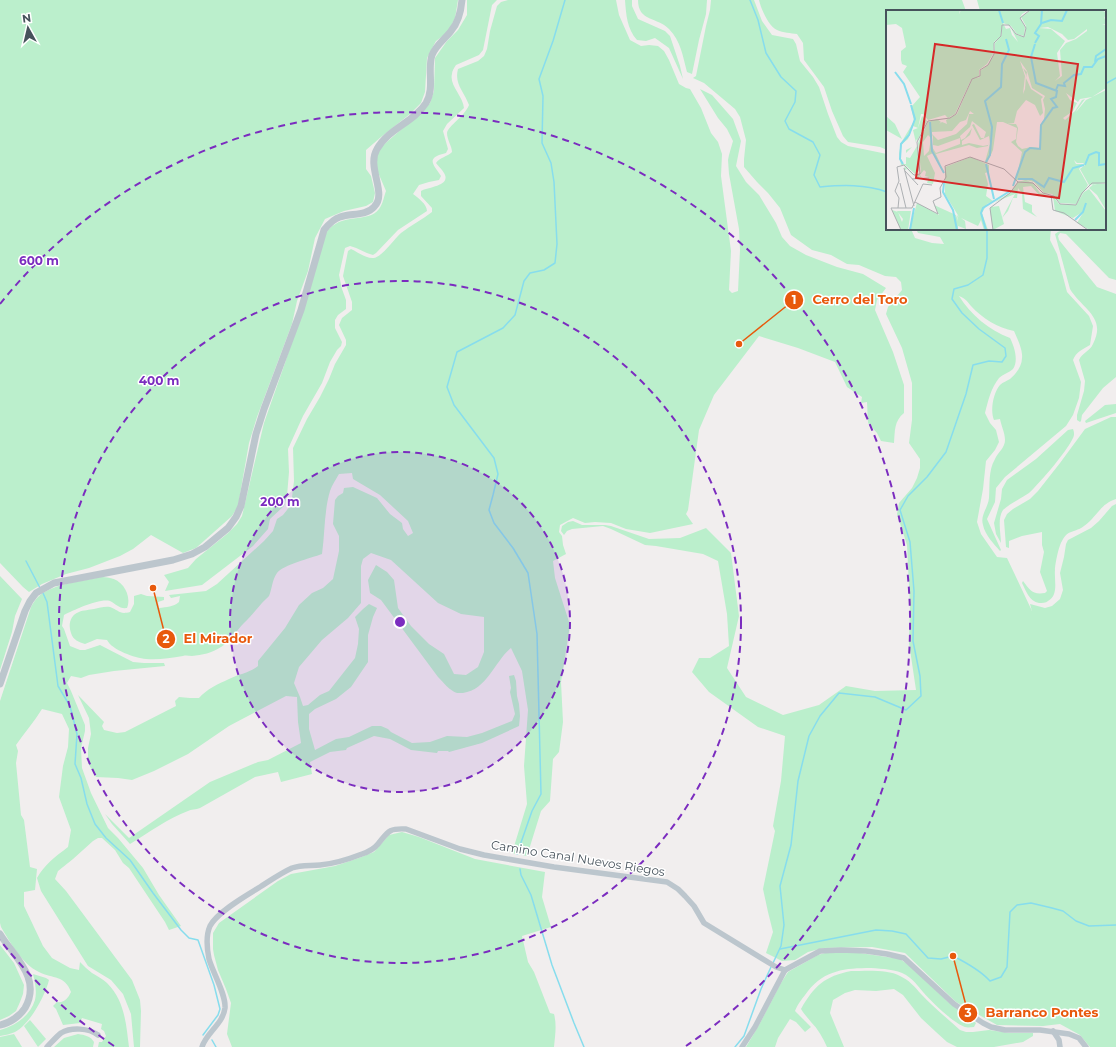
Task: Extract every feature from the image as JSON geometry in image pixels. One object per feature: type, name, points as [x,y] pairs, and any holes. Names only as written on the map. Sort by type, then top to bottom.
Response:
[{"type":"street","points":[[0,684],[25,611],[36,593],[54,583],[173,560],[192,554],[205,547],[228,528],[236,517],[241,506],[256,434],[301,310],[324,230],[329,223],[338,217],[347,214],[366,212],[374,208],[378,202],[379,194],[374,167],[376,150],[382,141],[419,111],[426,103],[430,94],[431,60],[433,54],[458,22],[462,0]]},
{"type":"street","name":"Camino Canal Nuevos Riegos","points":[[202,1047],[203,1043],[223,1016],[225,1008],[224,1000],[209,959],[207,945],[210,926],[217,917],[286,870],[298,866],[322,865],[338,862],[362,854],[371,850],[385,835],[393,830],[406,829],[460,849],[484,855],[554,867],[667,882],[678,889],[685,896],[694,906],[704,923],[785,970]]},
{"type":"street","points":[[0,934],[25,969],[30,990],[28,1001],[22,1012],[14,1019],[0,1025]]},
{"type":"street","points":[[742,1047],[755,1027],[785,970],[820,951],[841,950],[887,954],[904,958],[954,1004],[987,1026],[1005,1030],[1040,1030],[1069,1034],[1079,1038],[1086,1047]]},
{"type":"street","points":[[47,1047],[62,1033],[75,1029],[93,1032],[98,1035]]},
{"type":"street","points":[[1053,1032],[1059,1040],[1060,1047]]},
{"type":"green space","points":[[0,0],[458,0],[455,18],[448,32],[436,41],[427,58],[425,92],[421,103],[410,114],[366,150],[366,169],[371,176],[375,193],[373,202],[366,206],[344,211],[325,219],[315,238],[308,271],[297,301],[292,324],[257,417],[249,443],[238,506],[232,516],[196,548],[183,553],[151,535],[133,549],[120,556],[89,568],[66,574],[42,584],[29,592],[0,563]]},
{"type":"green space","points":[[467,0],[497,0],[492,5],[483,50],[479,55],[456,65],[452,72],[452,82],[464,108],[447,124],[443,131],[448,149],[446,153],[433,159],[433,164],[441,176],[439,180],[419,185],[413,194],[420,199],[427,208],[427,211],[398,230],[376,253],[373,255],[350,246],[345,248],[339,275],[346,300],[346,309],[338,315],[335,320],[335,328],[342,342],[341,346],[330,362],[322,383],[303,416],[288,449],[289,472],[287,496],[284,506],[270,519],[268,529],[253,546],[202,585],[165,591],[169,582],[164,575],[188,568],[196,559],[227,534],[237,524],[242,516],[264,423],[285,363],[326,233],[332,226],[339,222],[368,216],[379,209],[386,191],[377,170],[377,156],[381,147],[430,103],[434,91],[435,58],[447,41],[458,30],[467,15]]},
{"type":"green space","points":[[508,0],[616,0],[619,15],[630,40],[641,46],[658,46],[664,51],[679,84],[690,89],[701,108],[711,133],[718,142],[722,154],[721,176],[731,251],[729,290],[732,293],[738,291],[740,250],[739,229],[729,174],[728,160],[733,141],[727,129],[718,118],[700,89],[712,95],[733,119],[741,141],[736,166],[746,182],[759,195],[776,223],[782,237],[790,246],[806,255],[837,267],[863,274],[886,288],[877,300],[875,310],[893,352],[904,385],[904,413],[898,419],[894,443],[881,441],[877,433],[868,423],[867,402],[861,403],[862,397],[847,387],[835,362],[798,348],[759,336],[714,395],[699,430],[688,510],[686,514],[693,524],[650,533],[626,529],[611,523],[585,523],[573,518],[560,525],[559,532],[562,536],[566,554],[553,561],[555,578],[570,625],[561,682],[563,722],[559,752],[553,759],[550,801],[541,811],[527,856],[512,853],[527,804],[524,766],[528,710],[522,671],[511,648],[485,681],[478,687],[463,693],[457,693],[452,690],[438,677],[381,600],[370,593],[368,580],[376,565],[387,572],[394,580],[398,608],[411,626],[429,644],[444,654],[454,674],[466,675],[478,667],[484,652],[484,617],[461,614],[438,603],[391,560],[371,553],[363,559],[361,566],[361,603],[348,618],[322,640],[299,667],[294,683],[303,706],[308,705],[320,695],[329,691],[355,658],[359,629],[355,617],[369,604],[377,608],[368,635],[368,662],[351,687],[336,699],[315,709],[309,714],[309,729],[315,750],[336,739],[349,737],[372,726],[381,726],[412,743],[430,742],[447,736],[467,737],[482,733],[512,721],[515,714],[510,692],[511,688],[509,676],[514,675],[519,704],[519,726],[482,743],[449,752],[438,751],[437,753],[411,750],[390,739],[374,736],[347,748],[346,750],[330,752],[310,762],[312,774],[281,782],[278,772],[255,777],[200,808],[189,810],[173,818],[130,844],[105,814],[129,838],[210,782],[258,762],[268,760],[301,743],[297,697],[286,696],[229,726],[188,754],[132,780],[96,777],[88,763],[88,748],[91,734],[89,718],[78,695],[104,722],[102,726],[104,730],[117,733],[125,732],[176,706],[175,701],[179,697],[199,698],[217,685],[258,666],[258,661],[285,628],[299,605],[312,593],[323,588],[333,579],[339,551],[339,536],[333,524],[335,500],[343,493],[344,488],[353,487],[377,498],[390,514],[402,523],[403,529],[408,536],[413,533],[408,521],[380,495],[353,479],[352,473],[339,474],[330,491],[328,499],[322,554],[280,570],[274,579],[269,596],[231,639],[218,649],[196,656],[160,659],[141,658],[119,650],[107,640],[97,639],[85,644],[76,640],[70,630],[70,621],[76,613],[104,607],[110,607],[121,613],[130,612],[134,604],[134,596],[141,594],[147,596],[164,597],[164,600],[158,602],[159,608],[174,605],[179,602],[180,596],[171,598],[169,595],[206,591],[217,584],[273,531],[277,519],[283,515],[291,505],[294,481],[293,448],[346,345],[346,340],[339,325],[342,318],[352,310],[352,302],[343,276],[348,251],[351,249],[371,258],[377,257],[385,251],[401,233],[432,212],[432,208],[421,196],[421,191],[445,181],[446,177],[444,173],[436,163],[439,159],[452,152],[447,133],[448,130],[464,113],[469,105],[458,83],[458,69],[478,61],[484,56],[497,6],[501,2]]},
{"type":"green space","points":[[625,0],[632,0],[632,6],[638,19],[665,31],[670,36],[683,79],[669,48],[655,38],[646,41],[637,40],[634,36],[628,21]]},
{"type":"green space","points":[[638,0],[707,0],[706,14],[692,74],[687,72],[681,49],[673,34],[665,25],[645,16],[641,12]]},
{"type":"green space","points":[[711,0],[754,0],[762,21],[772,35],[793,39],[796,44],[800,61],[819,87],[837,137],[841,142],[848,146],[886,154],[886,230],[911,230],[915,238],[932,243],[944,244],[940,237],[918,233],[916,230],[1051,230],[1050,240],[1057,254],[1067,292],[1089,316],[1093,326],[1090,345],[1082,349],[1073,360],[1081,382],[1079,398],[1073,415],[1066,426],[1005,477],[996,488],[995,502],[987,519],[1001,550],[1000,551],[988,536],[982,521],[989,498],[991,468],[1004,445],[1005,440],[1000,419],[994,420],[992,407],[998,388],[1001,384],[1010,379],[1020,367],[1022,361],[1022,351],[1014,331],[1002,328],[991,322],[975,310],[966,300],[959,296],[975,316],[981,321],[995,331],[1010,338],[1016,357],[1013,369],[999,378],[996,382],[990,395],[985,413],[990,423],[996,430],[999,442],[995,450],[986,461],[977,522],[981,534],[997,557],[1007,558],[1032,611],[1030,604],[1045,608],[1052,606],[1060,599],[1063,590],[1060,573],[1068,540],[1091,528],[1112,506],[1116,504],[1116,1047],[1090,1047],[1080,1035],[1060,1024],[1043,1026],[997,1025],[956,1002],[905,953],[872,947],[823,948],[808,952],[795,960],[782,961],[766,953],[773,932],[763,889],[775,831],[773,826],[781,781],[785,736],[758,727],[709,692],[692,672],[699,658],[710,658],[729,646],[727,614],[718,561],[703,554],[645,545],[603,526],[572,529],[567,531],[564,535],[561,531],[562,526],[573,521],[582,525],[611,526],[649,539],[680,538],[706,528],[731,553],[739,616],[727,668],[746,697],[783,715],[819,705],[846,686],[875,691],[916,690],[909,643],[910,606],[907,545],[897,514],[899,503],[912,488],[917,478],[920,468],[920,459],[909,443],[912,420],[912,383],[902,348],[886,314],[888,307],[902,290],[901,282],[896,277],[885,276],[859,265],[847,264],[831,255],[812,250],[791,235],[780,208],[744,167],[746,140],[740,117],[735,109],[704,83],[693,78],[696,76]]},
{"type":"green space","points":[[759,0],[962,0],[966,10],[886,10],[886,150],[880,147],[848,142],[843,136],[832,111],[824,87],[804,60],[803,43],[797,34],[782,32],[774,28],[766,17]]},
{"type":"green space","points":[[977,0],[1116,0],[1116,280],[1109,278],[1066,234],[1060,233],[1058,236],[1059,240],[1097,287],[1116,294],[1116,377],[1103,388],[1082,415],[1080,422],[1077,420],[1077,415],[1084,391],[1085,381],[1079,360],[1093,344],[1097,335],[1097,327],[1091,314],[1070,289],[1055,234],[1064,230],[1106,230],[1106,10],[980,10]]},
{"type":"green space","points":[[1116,404],[1116,413],[1086,423],[1085,421],[1105,405]]},
{"type":"green space","points":[[1111,417],[1116,417],[1116,499],[1102,507],[1084,526],[1064,537],[1056,559],[1054,595],[1044,603],[1036,602],[1028,595],[1022,583],[1023,581],[1030,589],[1037,593],[1045,593],[1047,591],[1040,572],[1044,552],[1042,545],[1042,532],[1022,536],[1009,541],[1009,548],[1006,547],[1004,520],[1007,514],[1030,499],[1038,491],[1085,429]]},
{"type":"green space","points":[[1073,429],[1074,435],[1072,440],[1047,474],[1029,493],[1003,510],[1000,518],[1001,543],[996,534],[994,523],[1001,499],[1002,489],[1007,480],[1036,459],[1068,430]]},
{"type":"green space","points":[[0,576],[22,599],[15,616],[12,632],[0,670]]},
{"type":"green space","points":[[100,577],[115,579],[122,585],[127,594],[127,608],[122,608],[110,601],[100,601],[64,615],[62,626],[70,646],[80,650],[85,650],[100,645],[133,662],[164,663],[165,666],[114,671],[89,675],[81,678],[71,676],[67,683],[85,725],[81,748],[82,768],[91,793],[108,828],[143,868],[159,895],[181,926],[169,930],[129,868],[123,863],[115,850],[102,838],[98,838],[93,841],[58,871],[55,879],[66,891],[132,980],[140,1000],[140,1047],[134,1047],[131,1014],[123,994],[111,980],[88,966],[41,891],[37,878],[47,865],[68,847],[71,830],[59,797],[63,766],[68,747],[69,729],[62,714],[42,709],[16,745],[18,751],[16,763],[21,815],[24,820],[30,867],[37,869],[35,890],[24,892],[24,906],[43,946],[52,958],[70,968],[79,970],[80,962],[113,990],[118,997],[124,1013],[129,1047],[98,1047],[99,1042],[102,1042],[106,1036],[104,1031],[101,1029],[102,1024],[82,1018],[80,1023],[63,1025],[56,1009],[53,1006],[57,1002],[62,1002],[67,998],[71,992],[68,987],[62,980],[39,972],[27,964],[12,946],[0,923],[0,701],[31,607],[36,599],[44,592],[59,586]]},
{"type":"green space","points":[[402,832],[419,837],[475,859],[545,872],[542,897],[551,927],[522,936],[528,962],[534,972],[550,1013],[554,1014],[556,1026],[554,1047],[232,1047],[227,1034],[231,1003],[218,970],[213,949],[213,933],[219,923],[278,881],[291,874],[335,866],[359,858],[374,852],[389,835]]},
{"type":"green space","points":[[0,945],[14,963],[24,985],[23,994],[16,1011],[0,1020]]},
{"type":"green space","points":[[843,952],[900,959],[913,968],[947,1001],[976,1023],[974,1027],[965,1027],[960,1025],[943,1012],[914,981],[902,973],[885,969],[853,969],[829,974],[815,984],[802,998],[795,1011],[811,1027],[805,1032],[796,1022],[790,1019],[778,1038],[775,1047],[746,1047],[788,972],[818,955]]},
{"type":"green space","points":[[851,971],[883,971],[903,978],[912,984],[930,1003],[960,1030],[966,1032],[989,1030],[1009,1033],[1033,1033],[1033,1036],[1023,1042],[994,1047],[957,1047],[947,1042],[936,1032],[921,1018],[903,995],[894,989],[876,991],[855,990],[845,993],[833,1000],[830,1013],[844,1047],[827,1047],[818,1031],[801,1009],[811,994],[821,983],[834,976]]},
{"type":"green space","points":[[33,974],[49,980],[44,994],[36,1009],[21,1028],[13,1033],[0,1036],[0,1030],[21,1020],[33,1006],[36,994]]},
{"type":"green space","points":[[30,1020],[46,1039],[38,1047],[24,1026]]},
{"type":"green space","points":[[14,1034],[22,1047],[0,1047],[0,1037]]},
{"type":"green space","points":[[78,1034],[91,1038],[94,1042],[93,1047],[54,1047],[64,1038]]},
{"type":"waterway","points":[[517,854],[532,811],[541,794],[537,634],[528,573],[513,548],[494,523],[489,510],[498,474],[494,458],[454,405],[447,387],[457,352],[503,328],[515,315],[524,281],[530,273],[544,270],[555,263],[557,244],[554,182],[551,163],[542,143],[543,96],[539,79],[553,41],[565,0]]},
{"type":"waterway","points":[[750,0],[758,20],[766,53],[781,77],[796,91],[795,102],[785,121],[789,129],[813,142],[820,155],[814,175],[820,187],[862,186],[886,192]]},
{"type":"waterway","points":[[1106,83],[1116,78]]},
{"type":"waterway","points":[[773,963],[781,946],[784,925],[780,886],[791,845],[798,781],[809,736],[820,716],[839,693],[875,697],[906,710],[921,696],[920,676],[913,641],[914,591],[910,542],[900,510],[908,496],[927,477],[946,452],[966,394],[973,365],[989,361],[1002,362],[1006,356],[1005,348],[979,329],[962,313],[952,299],[954,289],[968,285],[983,275],[987,258],[987,231],[986,230]]},
{"type":"waterway","points":[[26,561],[40,588]]},
{"type":"waterway","points":[[43,593],[47,602],[58,686],[70,706],[77,734],[75,764],[81,778],[87,804],[95,824],[106,838],[130,860],[181,930],[189,938],[198,940],[214,985],[220,1009],[218,1015],[203,1035]]},
{"type":"waterway","points":[[520,869],[521,875],[531,895],[552,965],[584,1047]]},
{"type":"waterway","points":[[780,949],[876,930],[892,931],[906,934],[928,958],[941,959],[953,956],[982,973],[990,981],[1001,977],[1007,967],[1010,912],[1017,905],[1031,903],[1063,911],[1076,921],[1089,926],[1116,925]]},
{"type":"waterway","points":[[735,1047],[744,1036],[761,989],[771,967]]},
{"type":"waterway","points":[[212,1040],[216,1047]]},
{"type":"place","name":"Cerro del Toro","points":[[739,344]]},
{"type":"place","name":"El Mirador","points":[[153,588]]},
{"type":"place","name":"Barranco Pontes","points":[[953,956]]}]
